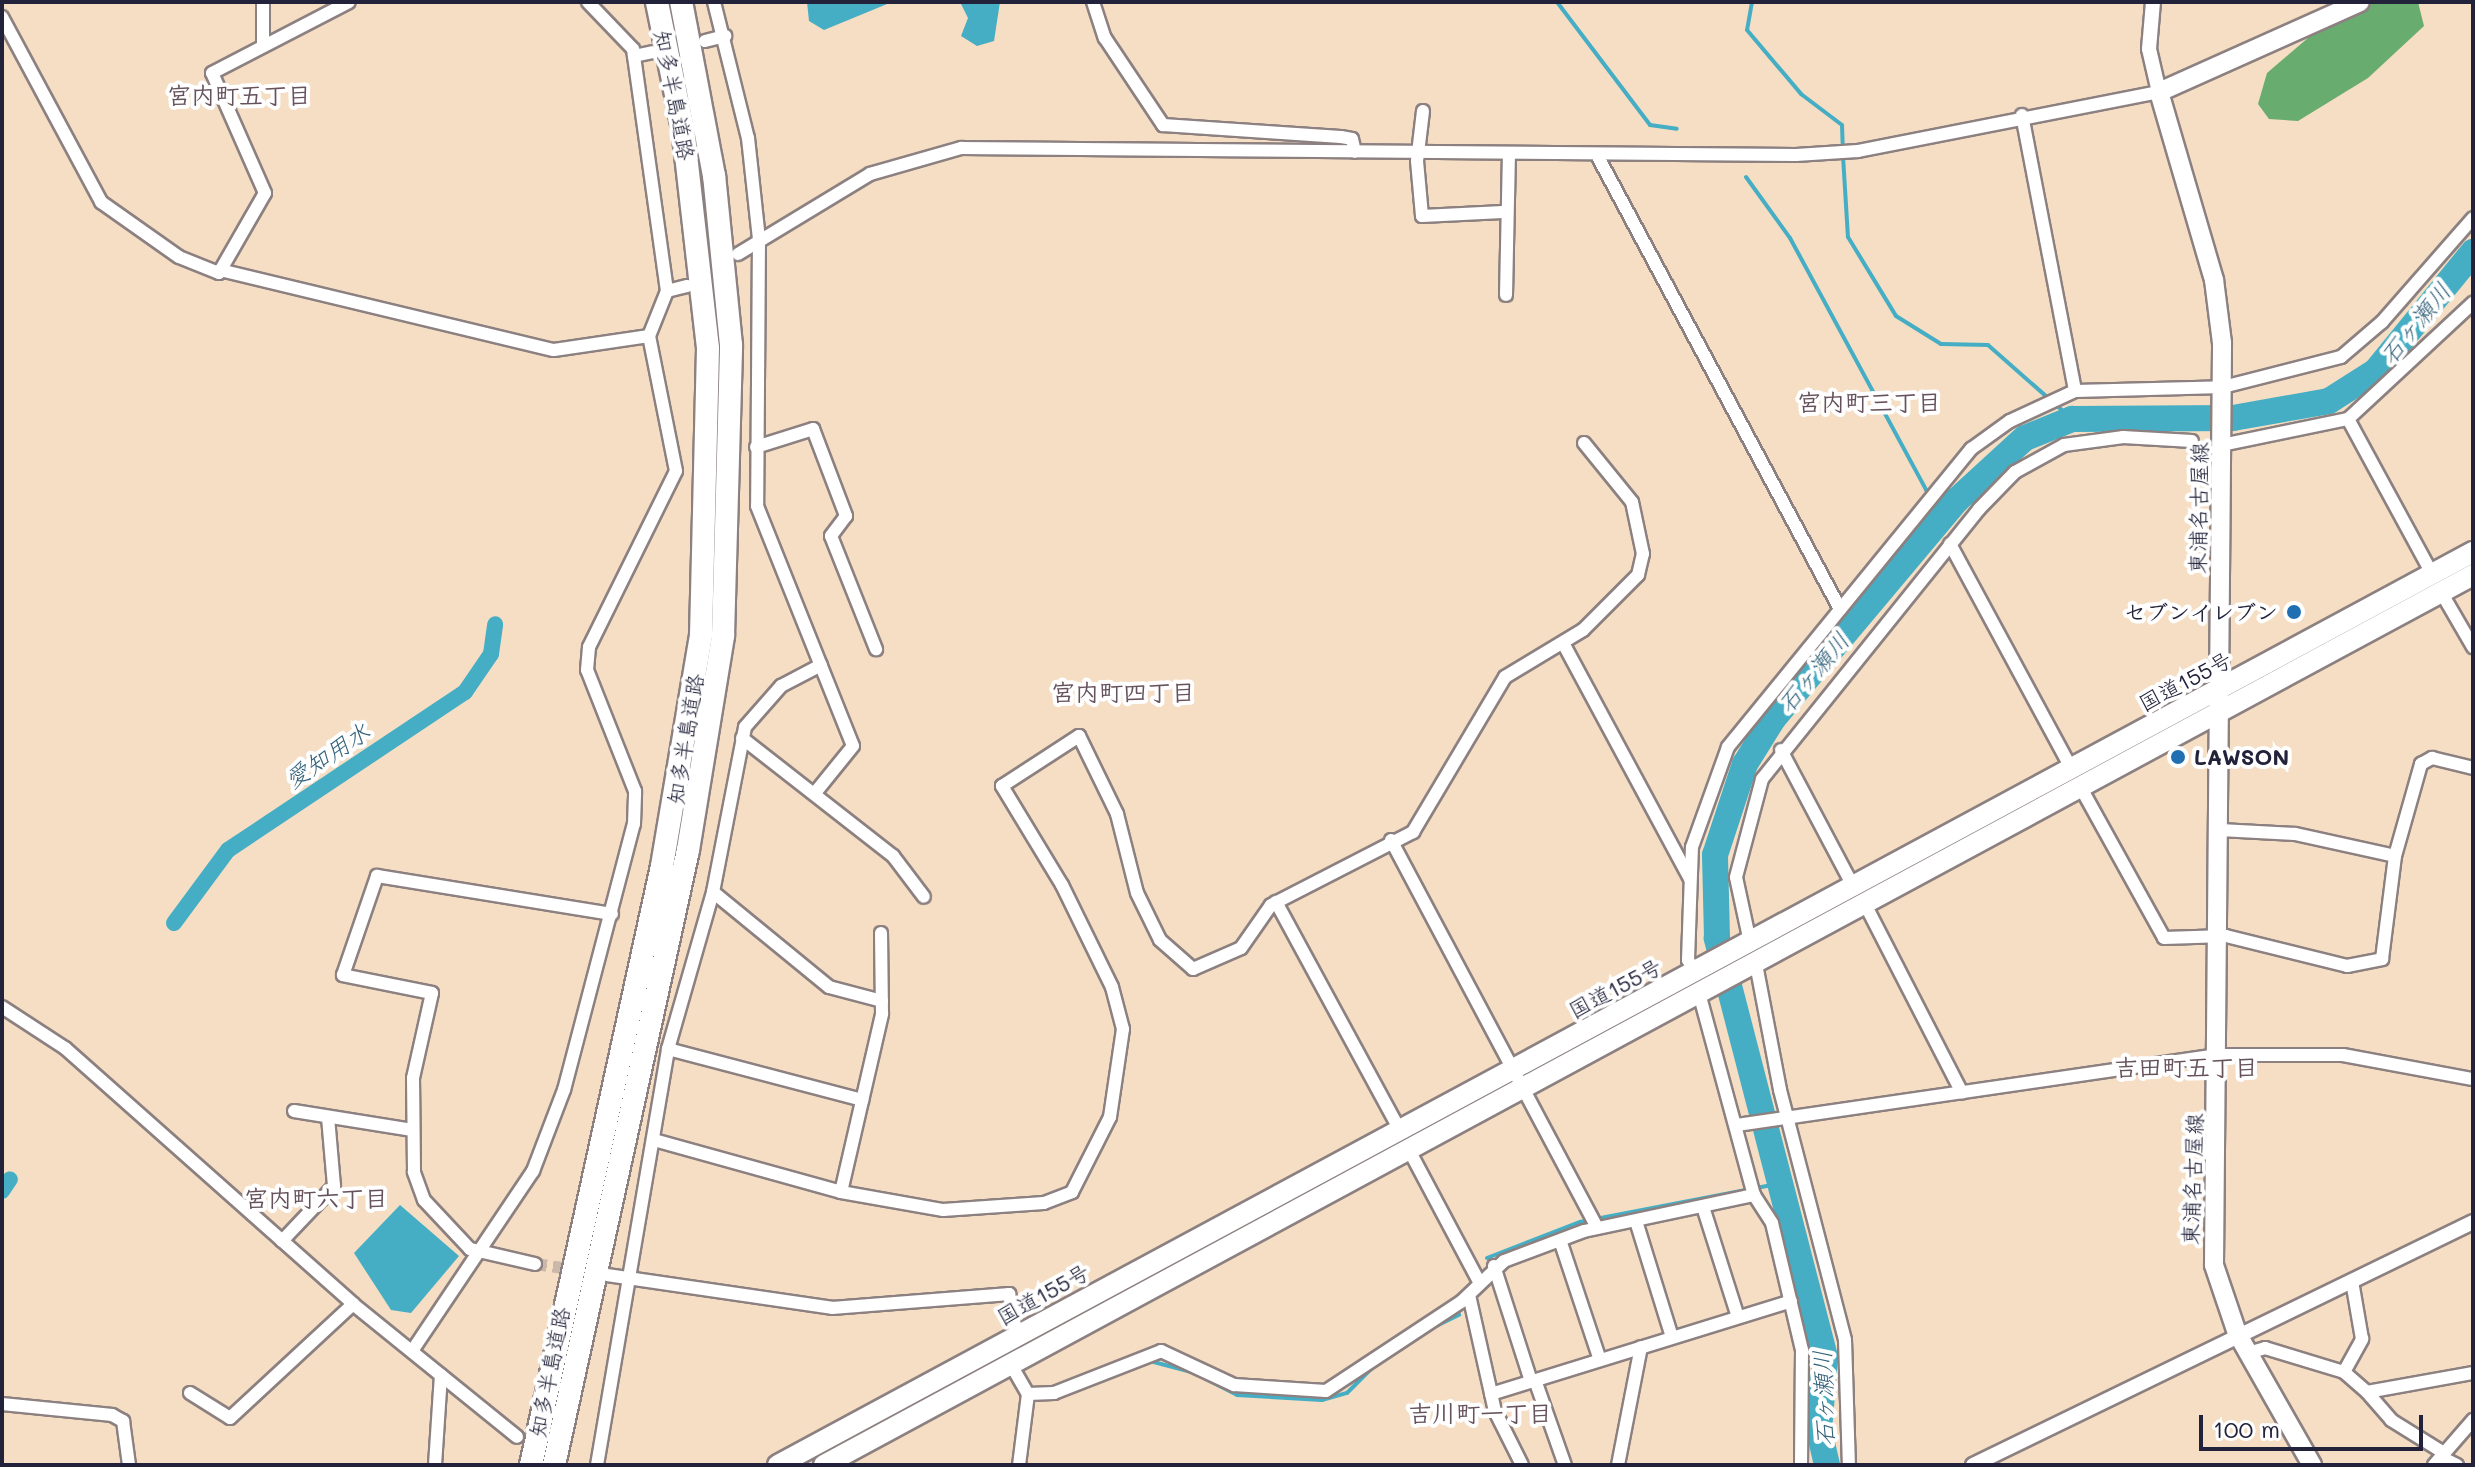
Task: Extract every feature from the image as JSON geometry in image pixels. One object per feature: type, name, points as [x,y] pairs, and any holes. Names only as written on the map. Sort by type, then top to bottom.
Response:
[{"type":"highway","name":"知多半島道路","points":[[531,1465],[662,866],[689,725],[706,575],[711,446],[701,255],[657,2]]},
{"type":"highway","name":"知多半島道路","points":[[554,1465],[688,850],[725,621],[731,345],[714,176],[681,2]]},
{"type":"highway","name":"国道155号","points":[[824,1465],[1523,1088],[1700,981],[1749,943],[1860,896],[2081,788],[2220,713],[2437,583],[2473,552]]},
{"type":"highway","name":"国道155号","points":[[778,1465],[1514,1068],[1700,981],[1755,964],[1860,896],[2071,768],[2221,689],[2437,583],[2473,575]]},
{"type":"main road","points":[[2159,92],[2360,2]]},
{"type":"main road","name":"東浦名古屋線","points":[[2159,92],[2214,280],[2223,390],[2218,1055],[2212,1246],[2237,1333],[2312,1465]]},
{"type":"street","points":[[263,2],[263,46]]},
{"type":"street","points":[[220,270],[265,193],[212,73],[349,2]]},
{"type":"street","points":[[412,1351],[483,1255],[533,1171],[612,914],[634,824],[635,791],[587,670],[589,647],[676,471],[649,336],[667,291],[634,56],[588,2]]},
{"type":"street","points":[[714,2],[725,36],[748,138],[759,239],[757,506],[853,746],[815,793]]},
{"type":"street","points":[[1093,2],[1105,38],[1163,125],[1341,137],[1352,139],[1355,152]]},
{"type":"street","points":[[738,254],[870,174],[961,148],[1509,155],[1858,151],[2022,115],[2159,92],[2149,49],[2153,2]]},
{"type":"street","points":[[2,17],[101,202],[179,257],[220,270],[554,350],[649,336]]},
{"type":"street","points":[[705,41],[725,36]]},
{"type":"street","points":[[634,56],[653,52]]},
{"type":"street","points":[[1423,111],[1418,153],[1422,216],[1503,212]]},
{"type":"street","points":[[2022,115],[2075,391]]},
{"type":"street","points":[[1506,295],[1503,212],[1509,155]]},
{"type":"street","points":[[1597,155],[1839,607]]},
{"type":"street","points":[[1801,1465],[1806,1381],[1791,1301],[1768,1211],[1754,1195],[1700,981],[1688,960],[1690,879],[1698,822],[1728,747],[1839,607],[1971,449],[2010,421],[2075,391],[2223,390],[2341,357],[2382,322],[2473,218]]},
{"type":"street","points":[[667,291],[687,286]]},
{"type":"street","points":[[2223,443],[2348,419],[2473,303]]},
{"type":"street","points":[[2348,419],[2473,647]]},
{"type":"street","points":[[756,447],[813,429],[846,516],[831,536],[876,649]]},
{"type":"street","points":[[1749,943],[1739,854],[1757,792],[1781,750],[2002,484],[2046,452],[2100,439],[2192,441]]},
{"type":"street","points":[[654,1140],[841,1192],[943,1210],[1044,1203],[1072,1192],[1104,1133],[1121,1072],[1123,1029],[1112,987],[1002,786],[1079,736],[1123,828],[1137,893],[1183,967],[1241,948],[1255,917],[1276,902],[1419,825],[1505,677],[1543,648],[1563,643],[1606,610],[1642,566],[1632,502],[1584,443]]},
{"type":"street","points":[[1950,544],[2071,768]]},
{"type":"street","points":[[1563,643],[1690,879]]},
{"type":"street","points":[[597,1465],[668,1049],[713,892],[742,738],[781,686],[821,665]]},
{"type":"street","points":[[742,738],[893,856],[924,897]]},
{"type":"street","points":[[1781,750],[1962,1093]]},
{"type":"street","points":[[2081,788],[2164,938],[2218,939],[2347,966],[2378,964],[2395,856],[2421,764],[2432,758],[2473,768]]},
{"type":"street","points":[[2220,830],[2295,834],[2395,856]]},
{"type":"street","points":[[1391,840],[1597,1228]]},
{"type":"street","points":[[535,1264],[483,1255],[424,1200],[412,1130],[413,1078],[432,993],[343,975],[377,876],[612,914]]},
{"type":"street","points":[[713,892],[829,987],[882,1001]]},
{"type":"street","points":[[1276,902],[1399,1129]]},
{"type":"street","points":[[841,1192],[882,1001],[881,933]]},
{"type":"street","points":[[1755,964],[1787,1114],[1846,1350],[1849,1465]]},
{"type":"street","points":[[2,1007],[65,1048],[353,1304],[517,1437]]},
{"type":"street","points":[[668,1049],[862,1100]]},
{"type":"street","points":[[1737,1125],[1787,1114],[1962,1093],[2218,1055],[2343,1055],[2473,1079]]},
{"type":"street","points":[[294,1111],[412,1130]]},
{"type":"street","points":[[282,1241],[334,1186],[328,1117]]},
{"type":"street","points":[[1409,1150],[1478,1280]]},
{"type":"street","points":[[1028,1394],[1054,1393],[1161,1351],[1234,1385],[1326,1391],[1469,1295],[1478,1280],[1494,1266],[1597,1228],[1704,1210],[1754,1195]]},
{"type":"street","points":[[1704,1210],[1738,1317]]},
{"type":"street","points":[[1636,1221],[1672,1337]]},
{"type":"street","points":[[1973,1465],[2237,1333],[2473,1222]]},
{"type":"street","points":[[1561,1243],[1600,1360]]},
{"type":"street","points":[[1494,1266],[1565,1465]]},
{"type":"street","points":[[607,1275],[630,1280],[726,1287],[832,1308],[1009,1294],[1017,1336]]},
{"type":"street","points":[[2344,1372],[2362,1339],[2352,1281]]},
{"type":"street","points":[[1469,1295],[1491,1394],[1522,1465]]},
{"type":"street","points":[[1491,1394],[1791,1301]]},
{"type":"street","points":[[190,1393],[230,1418],[353,1304]]},
{"type":"street","points":[[1618,1465],[1641,1347]]},
{"type":"street","points":[[2248,1353],[2265,1348],[2344,1372],[2367,1392],[2391,1420],[2440,1458],[2457,1465]]},
{"type":"street","points":[[1010,1363],[1028,1394],[1019,1465]]},
{"type":"street","points":[[2367,1392],[2473,1373]]},
{"type":"street","points":[[435,1465],[441,1375]]},
{"type":"street","points":[[2,1404],[112,1415],[123,1421],[129,1465]]},
{"type":"street","points":[[2440,1458],[2473,1420]]},
{"type":"green space","points":[[2350,2],[2418,2],[2424,26],[2368,78],[2298,121],[2269,119],[2258,104],[2267,73]]},
{"type":"water","points":[[807,2],[892,2],[824,30],[809,21]]},
{"type":"water","points":[[960,2],[1000,2],[994,41],[977,46],[961,36],[968,18]]},
{"type":"water","points":[[400,1205],[459,1256],[411,1313],[391,1310],[354,1253]]},
{"type":"waterway","points":[[1557,2],[1650,125],[1677,129]]},
{"type":"waterway","points":[[1752,2],[1747,30],[1801,94],[1842,125],[1843,148]]},
{"type":"waterway","points":[[1843,156],[1848,237],[1896,316],[1941,344],[1988,345],[2072,419]]},
{"type":"waterway","points":[[1746,177],[1790,238],[1926,490],[1947,513]]},
{"type":"waterway","name":"石ヶ瀬川","points":[[1827,1465],[1819,1431],[1825,1357],[1717,938],[1715,855],[1745,764],[1773,719],[1957,500],[2025,438],[2072,419],[2233,418],[2329,401],[2376,371],[2473,252]]},
{"type":"waterway","name":"愛知用水","points":[[174,923],[228,850],[465,692],[491,654],[495,624]]},
{"type":"waterway","name":"愛知用水","points":[[2,1191],[10,1179]]},
{"type":"waterway","points":[[1487,1258],[1580,1222],[1778,1184]]},
{"type":"waterway","points":[[1426,1331],[1459,1315]]},
{"type":"waterway","points":[[1150,1361],[1195,1373]]},
{"type":"waterway","points":[[1206,1379],[1237,1395],[1322,1400],[1347,1393],[1376,1364]]},
{"type":"tunnel","points":[[535,1264],[576,1270]]},
{"type":"place","name":"セブンイレブン","points":[[2294,612]]},
{"type":"place","name":"LAWSON","points":[[2178,757]]},
{"type":"district","name":"宮内町五丁目","points":[[239,95]]},
{"type":"district","name":"宮内町三丁目","points":[[1869,402]]},
{"type":"district","name":"宮内町四丁目","points":[[1123,692]]},
{"type":"district","name":"吉田町五丁目","points":[[2186,1067]]},
{"type":"district","name":"宮内町六丁目","points":[[316,1198]]},
{"type":"district","name":"吉川町一丁目","points":[[1480,1413]]}]
